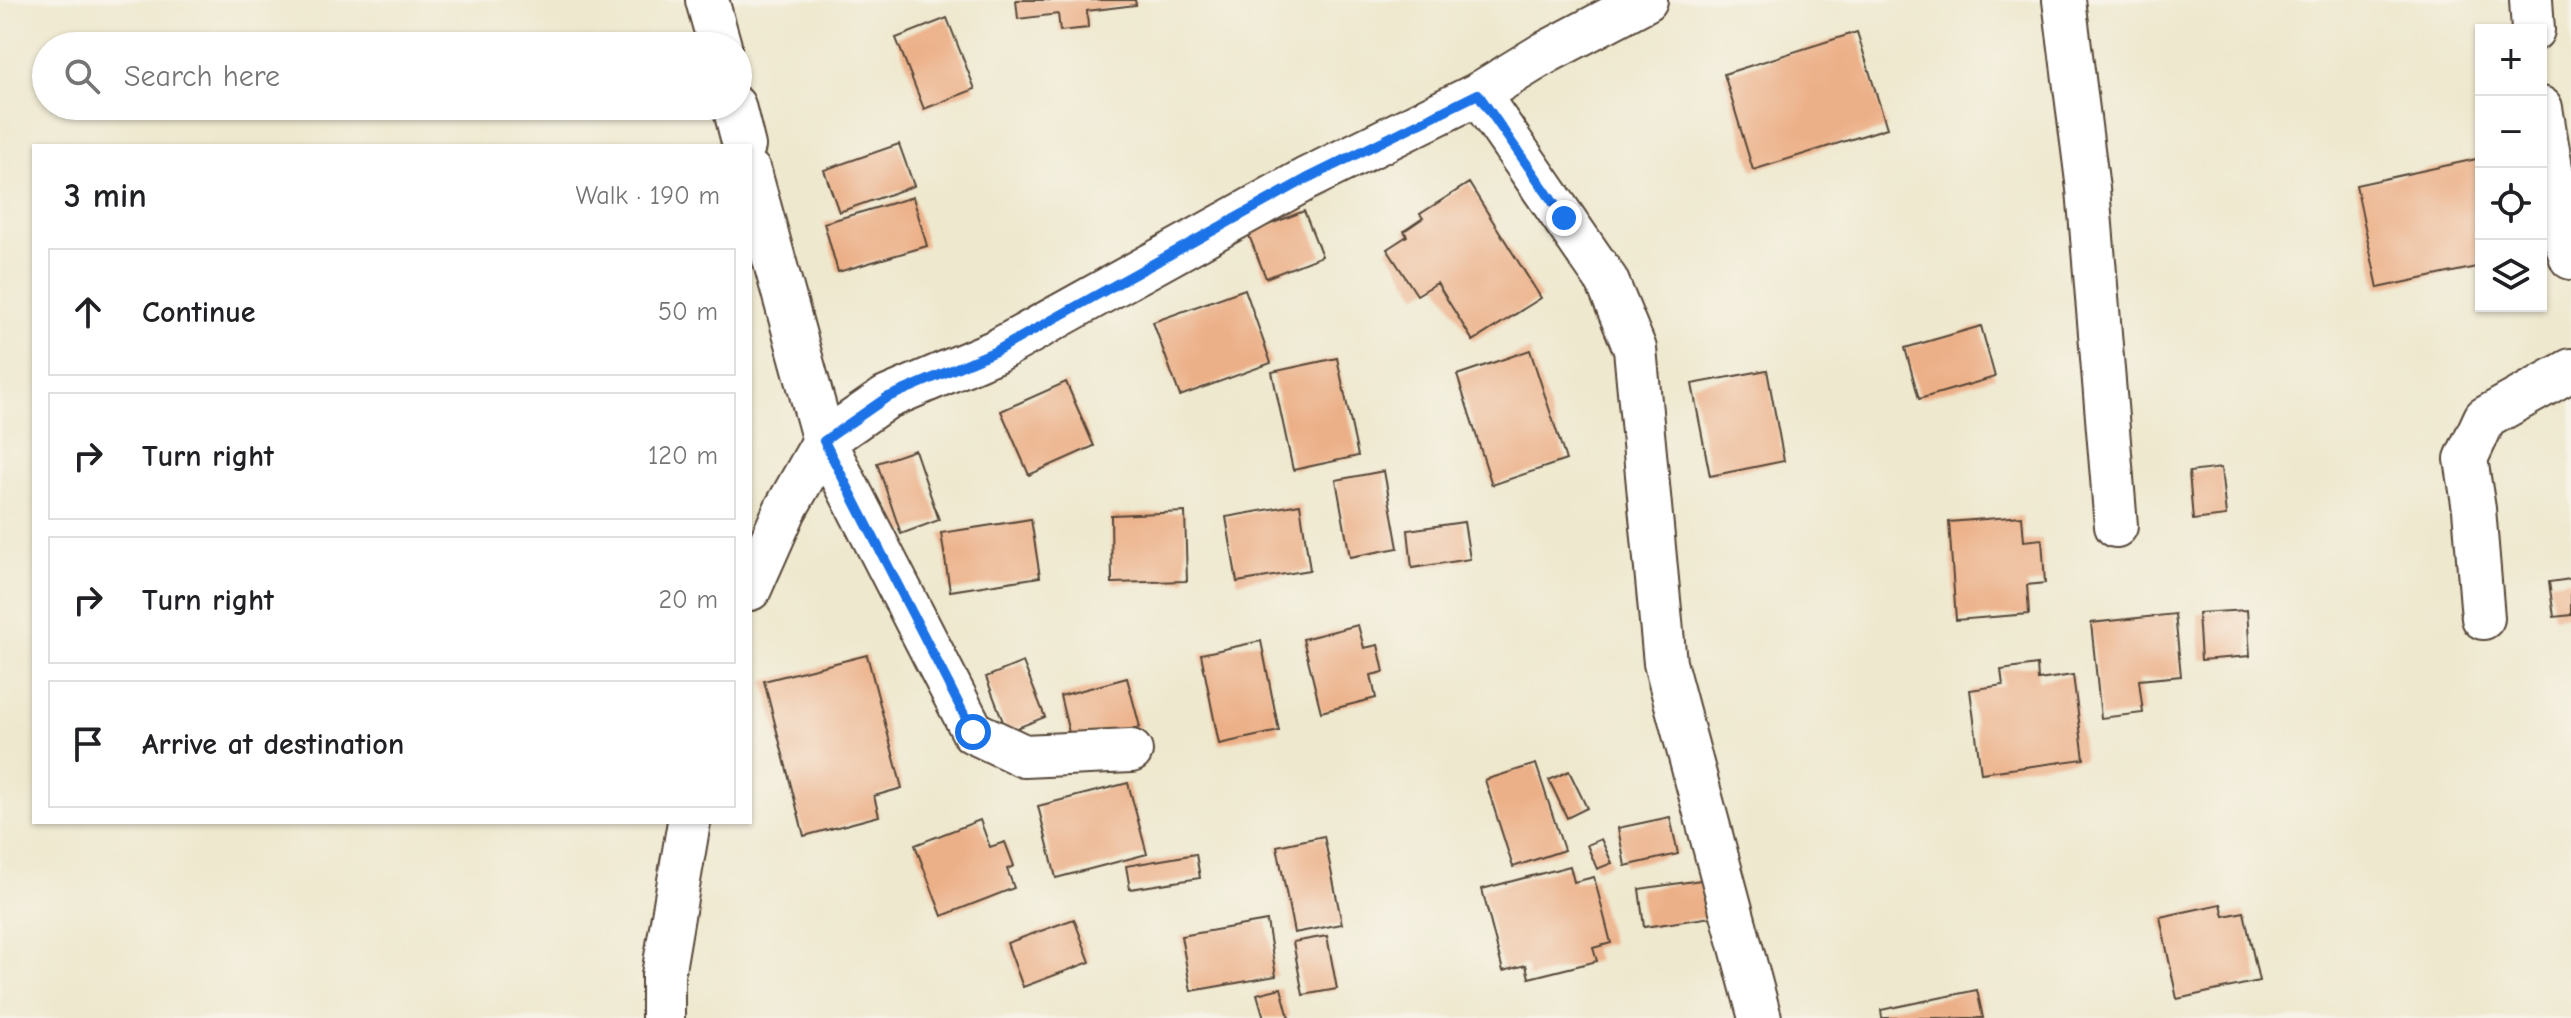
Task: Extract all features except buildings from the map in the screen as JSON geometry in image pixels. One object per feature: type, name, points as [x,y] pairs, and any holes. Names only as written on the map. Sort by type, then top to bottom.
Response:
[{"type":"street","points":[[707,0],[716,32]]},
{"type":"street","points":[[752,584],[785,510],[824,441],[886,398],[996,351],[1306,179],[1478,94],[1545,53],[1646,0]]},
{"type":"street","points":[[2064,0],[2088,189],[2116,526]]},
{"type":"street","points":[[2531,0],[2533,24]]},
{"type":"street","points":[[1478,94],[1607,281],[1635,349],[1665,663],[1760,1018]]},
{"type":"street","points":[[738,120],[744,144]]},
{"type":"street","points":[[2547,144],[2561,228],[2571,258]]},
{"type":"street","points":[[752,179],[824,441],[973,732],[1024,756],[1131,751]]},
{"type":"street","points":[[2483,618],[2474,509],[2466,459],[2485,418],[2571,370]]},
{"type":"street","points":[[663,1018],[663,975],[689,824]]},
{"type":"route","points":[[973,732],[824,441],[886,398],[996,351],[1306,179],[1478,94],[1564,218]]}]
